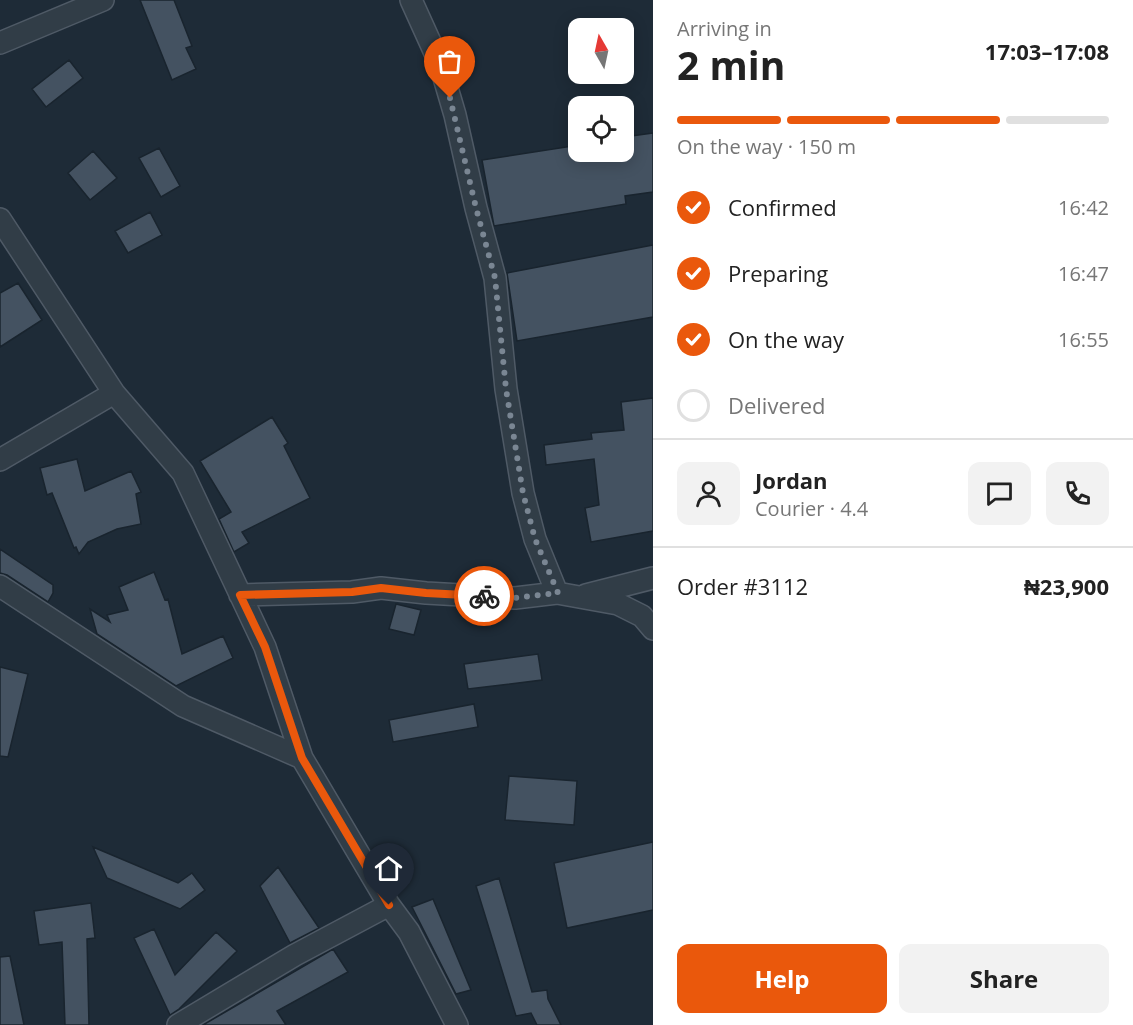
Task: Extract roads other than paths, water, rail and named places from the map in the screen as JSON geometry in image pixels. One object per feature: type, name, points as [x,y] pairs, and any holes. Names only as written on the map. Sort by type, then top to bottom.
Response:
[{"type":"street","points":[[0,43],[103,0]]},
{"type":"street","points":[[411,0],[440,64],[455,115],[495,278],[506,389],[523,493],[535,539],[558,593]]},
{"type":"street","points":[[0,219],[114,393],[183,473],[265,647],[302,758],[389,905],[409,932],[457,1025]]},
{"type":"street","points":[[0,460],[114,393]]},
{"type":"street","points":[[580,597],[653,578]]},
{"type":"street","points":[[0,586],[183,706],[302,758]]},
{"type":"street","points":[[240,595],[352,592],[381,588],[515,598],[558,593],[618,604],[642,616],[653,628]]},
{"type":"street","points":[[178,1025],[295,955],[389,905]]}]
